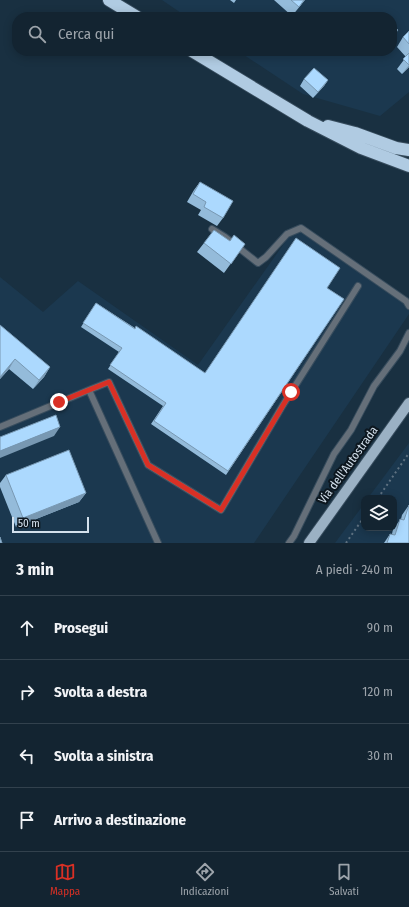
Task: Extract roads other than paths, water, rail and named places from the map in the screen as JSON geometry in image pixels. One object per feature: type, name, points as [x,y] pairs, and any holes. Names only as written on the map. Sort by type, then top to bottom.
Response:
[{"type":"highway","points":[[109,0],[129,12]]},
{"type":"highway","points":[[200,56],[308,121],[361,148],[409,166]]},
{"type":"highway","points":[[308,121],[355,133],[396,148],[409,150]]},
{"type":"main road","name":"Via dell'Autostrada","points":[[309,543],[409,403]]},
{"type":"lane","points":[[212,229],[258,263],[266,257],[287,234],[301,228],[406,301],[409,306]]},
{"type":"lane","points":[[0,426],[109,382],[148,465],[221,510],[283,405],[358,286]]},
{"type":"lane","points":[[289,543],[294,536],[334,454],[351,430],[374,386],[400,351],[409,334]]},
{"type":"lane","points":[[89,390],[158,543]]}]
